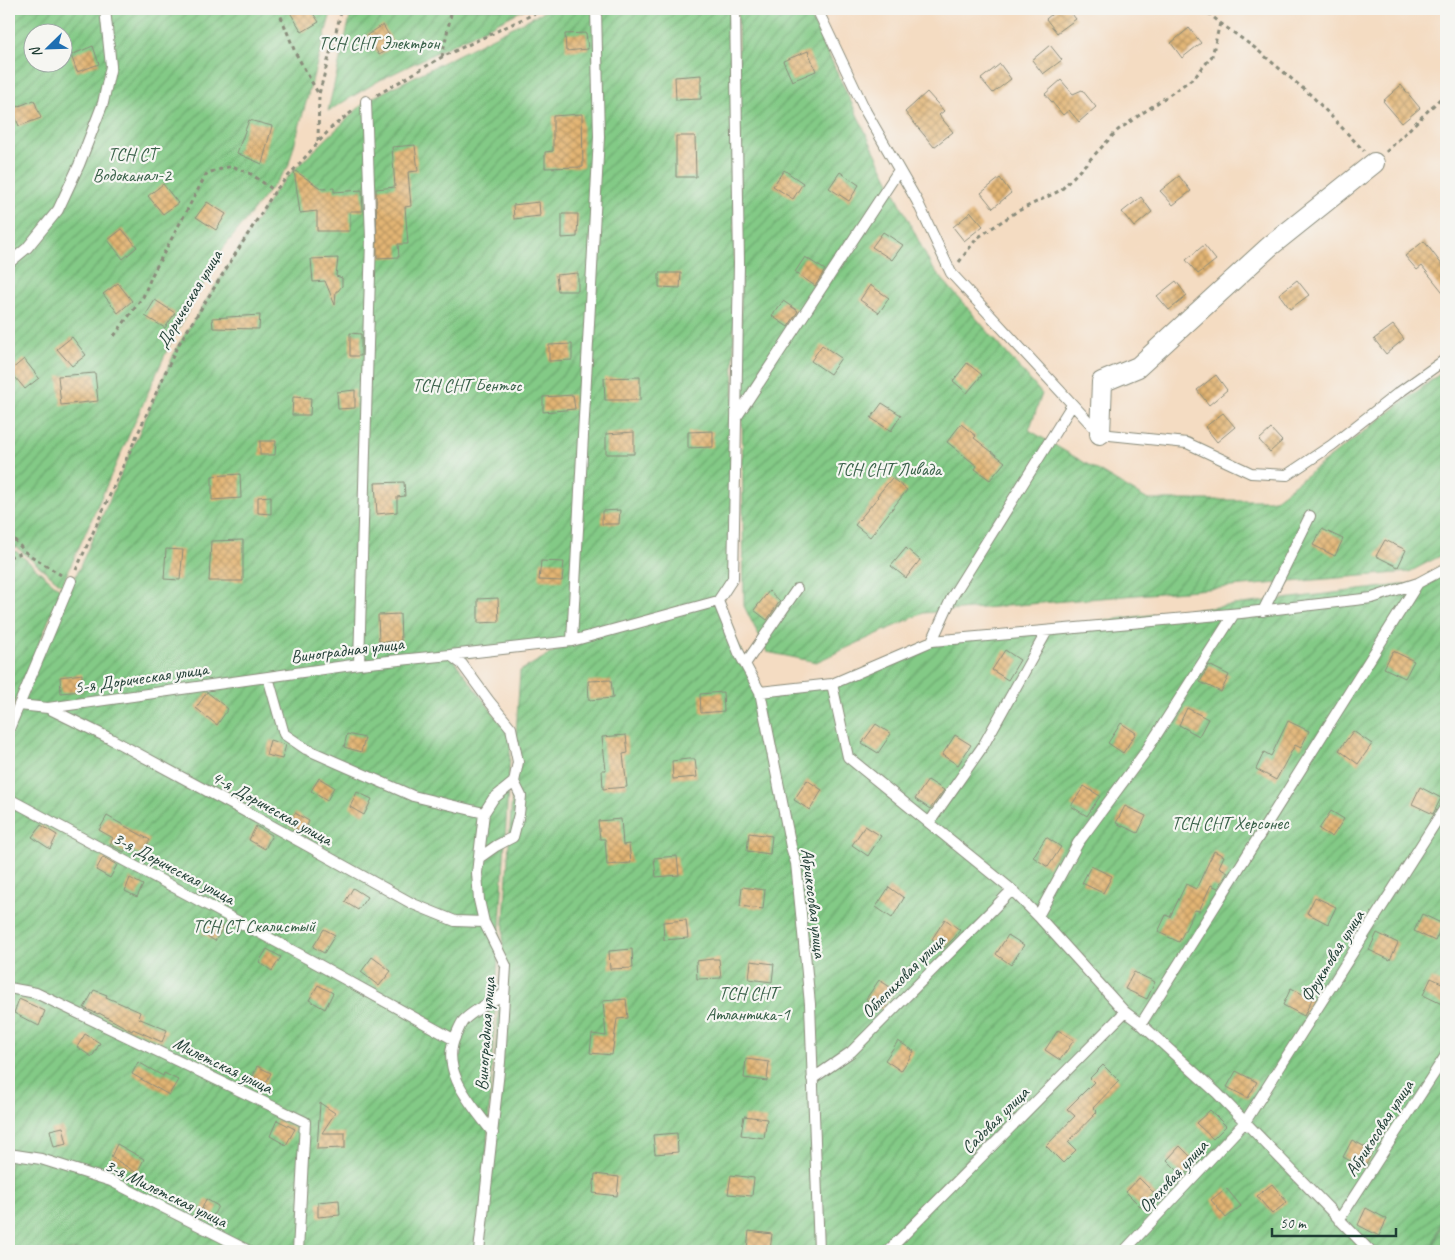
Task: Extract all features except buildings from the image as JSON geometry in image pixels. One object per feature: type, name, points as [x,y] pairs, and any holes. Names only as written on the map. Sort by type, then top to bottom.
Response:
[{"type":"street","points":[[1100,434],[1102,382],[1138,367],[1269,247],[1374,162]]},
{"type":"lane","points":[[9,263],[27,248],[58,210],[79,165],[103,103],[111,66],[105,9]]},
{"type":"lane","points":[[572,641],[600,137],[596,9]]},
{"type":"lane","points":[[718,601],[733,578],[739,263],[735,9]]},
{"type":"lane","points":[[818,9],[866,112],[917,201],[951,273],[1100,434],[1187,443],[1251,473],[1287,475],[1332,445],[1396,394],[1446,359]]},
{"type":"lane","points":[[359,664],[371,239],[366,102]]},
{"type":"lane","points":[[736,418],[899,170]]},
{"type":"lane","points":[[932,640],[952,596],[1072,405]]},
{"type":"lane","points":[[1263,611],[1310,516]]},
{"type":"lane","points":[[760,692],[832,684],[932,640],[1234,614],[1372,598],[1418,583],[1446,568]]},
{"type":"lane","points":[[9,729],[71,581]]},
{"type":"lane","points":[[1141,1024],[1418,583]]},
{"type":"lane","points":[[745,664],[798,589]]},
{"type":"lane","name":"Виноградная улица","points":[[268,677],[359,664],[572,641],[718,601]]},
{"type":"lane","name":"Абрикосовая улица","points":[[718,601],[739,653],[760,692],[791,847],[796,863],[810,1004],[819,1251]]},
{"type":"lane","points":[[1038,916],[1078,843],[1146,751],[1234,614]]},
{"type":"lane","points":[[929,823],[983,746],[1047,630]]},
{"type":"lane","points":[[450,655],[462,664],[488,701],[511,728],[518,762],[514,782],[521,796],[519,814],[513,836],[480,858]]},
{"type":"lane","points":[[268,677],[284,734],[306,749],[413,796],[484,813],[493,799],[514,782]]},
{"type":"lane","name":"5-я Дорическая улица","points":[[19,705],[48,708],[268,677]]},
{"type":"lane","points":[[832,684],[848,757],[1012,890],[1125,1012],[1141,1024],[1217,1093],[1340,1220],[1365,1250]]},
{"type":"lane","name":"4-я Дорическая улица","points":[[48,708],[109,738],[270,824],[412,904],[454,921],[484,922]]},
{"type":"lane","name":"3-я Дорическая улица","points":[[9,799],[304,957],[454,1040]]},
{"type":"lane","name":"Фруктовая улица","points":[[1245,1122],[1446,806]]},
{"type":"lane","name":"Виноградная улица","points":[[479,1251],[500,1062],[506,966],[484,922],[479,900],[477,873],[484,813]]},
{"type":"lane","name":"Облепиховая улица","points":[[812,1079],[851,1052],[1012,890]]},
{"type":"lane","name":"Милетская улица","points":[[9,988],[36,993],[305,1122],[298,1251]]},
{"type":"lane","points":[[493,1133],[465,1094],[454,1074],[451,1056],[454,1040],[462,1022],[504,994]]},
{"type":"lane","name":"Садовая улица","points":[[888,1251],[1125,1012]]},
{"type":"lane","name":"Абрикосовая улица","points":[[1340,1220],[1446,1055]]},
{"type":"lane","name":"Ореховая улица","points":[[1124,1251],[1245,1122]]},
{"type":"lane","name":"3-я Милетская улица","points":[[9,1154],[41,1159],[111,1181],[249,1251]]},
{"type":"path","points":[[278,9],[295,52],[318,94]]},
{"type":"path","points":[[318,141],[318,94],[342,9]]},
{"type":"path","points":[[442,57],[452,9]]},
{"type":"path","name":"Дорическая улица","points":[[71,581],[177,347],[275,191],[332,127],[366,102],[442,57],[544,9]]},
{"type":"path","points":[[1204,9],[1255,48],[1312,96],[1374,162],[1446,93]]},
{"type":"path","points":[[951,273],[977,238],[1016,212],[1061,190],[1118,130],[1195,77],[1212,56],[1220,23]]},
{"type":"path","points":[[114,336],[143,297],[152,275],[207,172],[232,166],[251,174],[275,191]]},
{"type":"path","points":[[9,533],[25,552],[71,581]]},
{"type":"path","points":[[9,557],[25,552]]},
{"type":"green space","name":"ТСН СТ Водоканал-2","points":[[9,9],[332,9],[288,167],[224,247],[167,350],[62,585],[16,547],[9,551]]},
{"type":"green space","name":"ТСН СНТ Электрон","points":[[352,9],[525,9],[380,80],[328,111]]},
{"type":"green space","points":[[549,9],[735,9],[733,578],[718,601],[760,692],[832,684],[932,641],[1418,583],[1446,571],[1446,1206],[1431,1251],[483,1251],[520,671],[571,642],[453,659],[511,737],[481,1251],[9,1251],[9,734],[19,705],[177,347],[275,191],[294,170],[366,101]]},
{"type":"green space","name":"ТСН СНТ Ливада","points":[[738,9],[807,9],[931,266],[1042,394],[1029,430],[1148,500],[1274,500],[1446,369],[1446,553],[1409,572],[923,613],[816,662],[767,652],[744,606]]},
{"type":"green space","points":[[16,551],[61,590],[9,716],[9,555]]},
{"type":"green space","points":[[1446,1211],[1446,1251],[1432,1251]]},
{"type":"park label","name":"ТСН СНТ Бентос","points":[[467,385]]},
{"type":"park label","name":"ТСН СНТ Херсонес","points":[[1230,823]]},
{"type":"park label","name":"ТСН СТ Скалистый","points":[[254,926]]},
{"type":"park label","name":"ТСН СНТ Атлантика-1","points":[[748,1003]]}]
